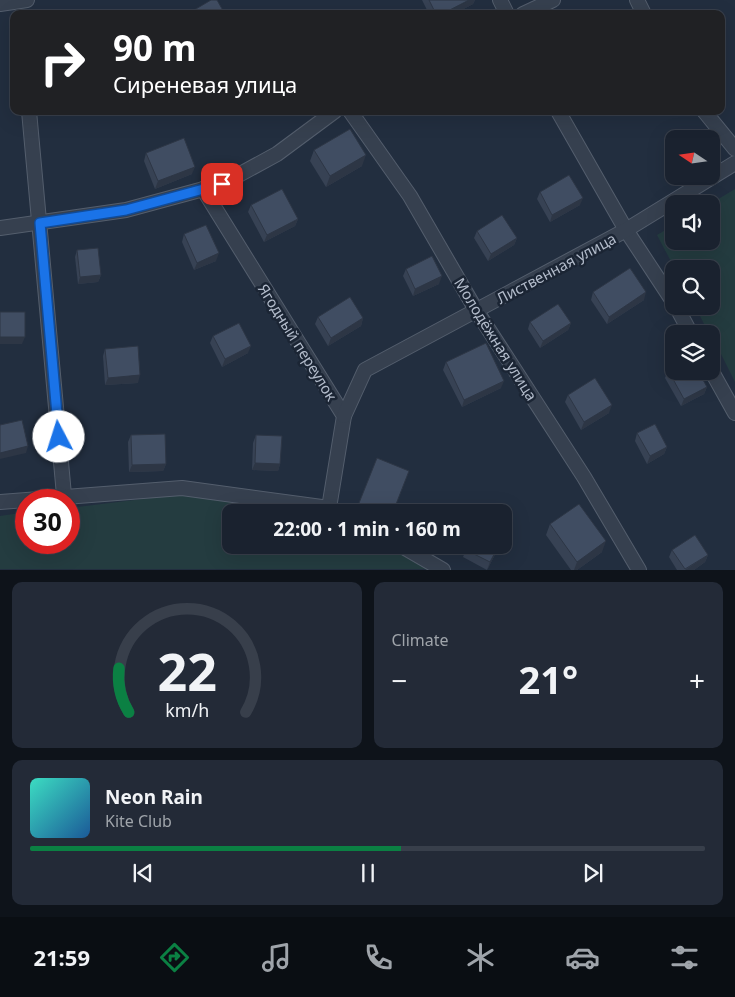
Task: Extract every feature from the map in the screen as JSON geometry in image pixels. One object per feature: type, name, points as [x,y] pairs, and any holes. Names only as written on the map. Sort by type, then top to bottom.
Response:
[{"type":"street","points":[[532,10],[553,0]]},
{"type":"street","points":[[0,4],[21,4]]},
{"type":"street","points":[[29,115],[63,489]]},
{"type":"street","points":[[0,228],[126,210],[222,184],[277,154],[330,115]]},
{"type":"street","name":"Молодёжная улица","points":[[353,115],[410,196],[476,310],[584,477],[639,570]]},
{"type":"street","points":[[560,115],[626,230],[665,289]]},
{"type":"street","points":[[707,115],[735,149]]},
{"type":"street","name":"Лиственная улица","points":[[344,416],[365,370],[626,230],[735,163]]},
{"type":"street","name":"Ягодный переулок","points":[[202,189],[344,416],[335,504]]},
{"type":"street","points":[[717,380],[735,413]]},
{"type":"street","points":[[80,494],[182,488],[293,504]]},
{"type":"street","points":[[0,502],[15,500]]},
{"type":"street","points":[[415,554],[443,570]]},
{"type":"green space","points":[[735,189],[735,382],[720,352],[720,325],[704,325],[700,315],[720,315],[720,260],[670,260],[657,235],[665,230],[665,250],[720,250],[720,198]]},
{"type":"green space","points":[[175,495],[252,504],[222,504],[222,554],[401,554],[430,569],[0,569],[0,516],[15,514],[15,554],[80,554],[80,507]]},
{"type":"building","points":[[211,0],[217,0],[223,10],[194,10]]},
{"type":"building","points":[[429,0],[469,0],[450,10],[434,10]]},
{"type":"building","points":[[350,129],[366,155],[330,176],[314,150]]},
{"type":"building","points":[[184,138],[195,167],[158,181],[146,153]]},
{"type":"building","points":[[569,175],[583,198],[552,215],[540,192]]},
{"type":"building","points":[[282,189],[298,219],[267,235],[251,205]]},
{"type":"building","points":[[502,215],[517,238],[491,254],[477,231]]},
{"type":"building","points":[[206,225],[219,253],[197,263],[184,234]]},
{"type":"building","points":[[98,248],[101,275],[80,277],[77,250]]},
{"type":"building","points":[[432,256],[442,276],[415,289],[406,269]]},
{"type":"building","points":[[630,268],[646,292],[609,317],[593,292]]},
{"type":"building","points":[[350,297],[363,318],[331,338],[318,317]]},
{"type":"building","points":[[558,304],[571,323],[543,341],[530,322]]},
{"type":"building","points":[[0,312],[25,312],[25,337],[0,337]]},
{"type":"building","points":[[239,323],[251,346],[225,359],[213,336]]},
{"type":"building","points":[[486,343],[504,381],[464,400],[446,362]]},
{"type":"building","points":[[138,346],[140,375],[108,378],[105,349]]},
{"type":"building","points":[[595,378],[612,405],[584,422],[568,395]]},
{"type":"building","points":[[674,380],[703,380],[707,387],[684,399]]},
{"type":"building","points":[[22,420],[28,446],[0,453],[0,425]]},
{"type":"building","points":[[655,424],[667,447],[650,456],[637,433]]},
{"type":"building","points":[[165,434],[166,464],[132,465],[131,435]]},
{"type":"building","points":[[256,435],[282,436],[280,464],[255,463]]},
{"type":"building","points":[[377,458],[409,471],[396,504],[359,503]]},
{"type":"building","points":[[579,504],[606,541],[577,562],[550,524]]},
{"type":"building","points":[[695,535],[708,555],[685,569],[672,550]]},
{"type":"building","points":[[474,554],[494,554],[490,562]]},
{"type":"route","points":[[59,437],[40,223],[126,210],[222,184]]}]
